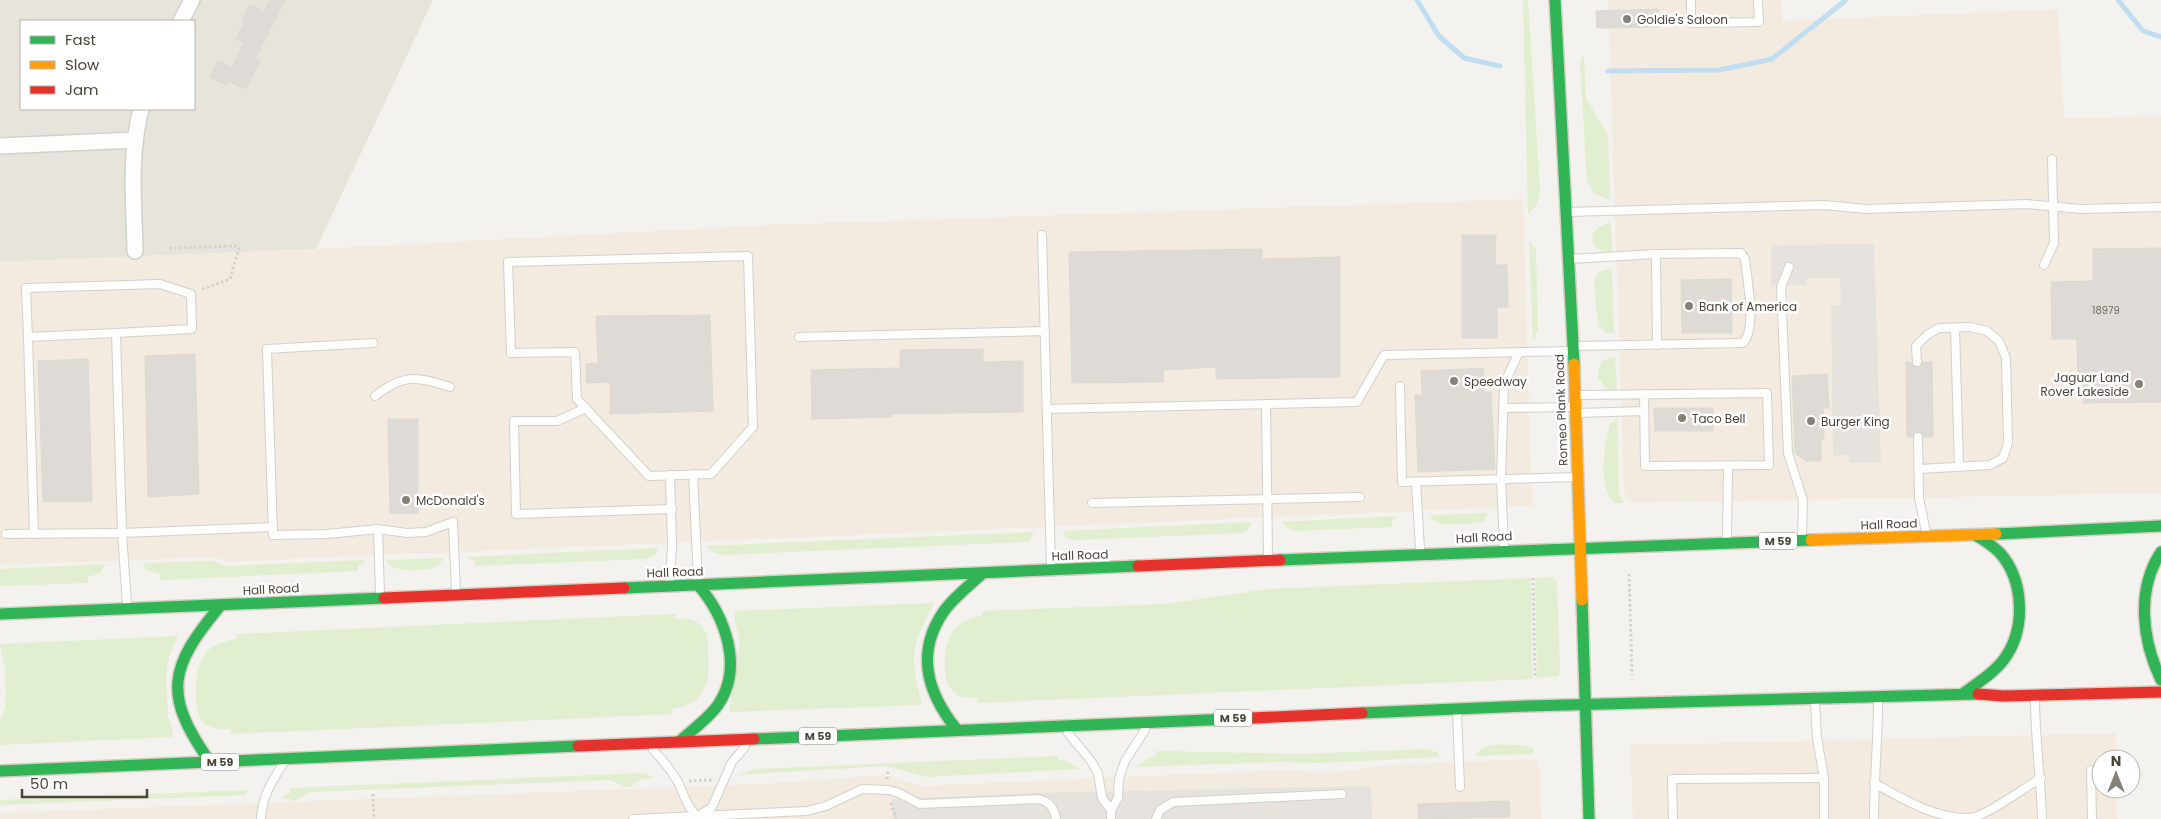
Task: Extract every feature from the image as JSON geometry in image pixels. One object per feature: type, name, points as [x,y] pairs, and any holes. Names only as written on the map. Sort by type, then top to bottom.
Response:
[{"type":"main road","name":"Romeo Plank Road","points":[[1554,0],[1578,477],[1588,819]]},
{"type":"main road","name":"Hall Road","points":[[0,614],[1504,550],[1927,537],[2161,526]]},
{"type":"main road","points":[[1964,693],[2000,663],[2014,642],[2018,625],[2016,586],[2011,569],[2002,556],[1975,535]]},
{"type":"main road","points":[[2161,552],[2153,561],[2144,593],[2149,655],[2161,680]]},
{"type":"main road","points":[[956,730],[938,707],[932,694],[928,678],[928,645],[934,628],[945,610],[983,572]]},
{"type":"main road","points":[[679,742],[718,705],[726,690],[728,677],[729,656],[725,629],[712,601],[698,585]]},
{"type":"main road","points":[[210,762],[190,736],[181,716],[178,674],[183,656],[192,640],[221,605]]},
{"type":"main road","name":"M 59","points":[[0,771],[1457,708],[1964,693],[2035,696],[2161,692]]},
{"type":"street","points":[[182,20],[192,0]]},
{"type":"street","points":[[136,251],[133,161],[141,110]]},
{"type":"street","points":[[0,146],[135,140]]},
{"type":"lane","points":[[1690,0],[1691,23],[1759,22],[1758,0]]},
{"type":"lane","points":[[2044,265],[2054,243],[2052,159]]},
{"type":"lane","points":[[1565,212],[1824,205],[1866,209],[2027,204],[2081,209],[2161,207]]},
{"type":"lane","points":[[1042,235],[1051,570]]},
{"type":"lane","points":[[1047,409],[1357,402],[1384,355],[1520,352],[1657,344],[1742,343],[1747,339],[1750,327],[1745,259],[1741,253],[1656,254],[1614,258],[1568,259]]},
{"type":"lane","points":[[1656,254],[1657,344]]},
{"type":"lane","points":[[748,256],[753,427],[711,474],[693,474],[649,476],[577,399],[575,352],[511,353],[508,262],[748,256]]},
{"type":"lane","points":[[1789,267],[1781,287],[1788,453],[1802,500],[1802,540]]},
{"type":"lane","points":[[28,337],[192,329],[191,294],[160,284],[26,288],[34,534]]},
{"type":"lane","points":[[1917,362],[1916,346],[1927,335],[1939,328],[1970,327],[1987,331],[1999,341],[2006,358],[2008,443],[2002,458],[1990,465],[1919,469]]},
{"type":"lane","points":[[1955,328],[1960,467]]},
{"type":"lane","points":[[798,337],[1045,331]]},
{"type":"lane","points":[[116,333],[122,533],[127,608]]},
{"type":"lane","points":[[373,343],[267,349],[273,535],[327,534],[378,529],[407,533],[426,532],[453,522],[456,595]]},
{"type":"lane","points":[[1504,550],[1502,479],[1504,384],[1520,352]]},
{"type":"lane","points":[[375,396],[389,385],[408,379],[428,380],[450,387]]},
{"type":"lane","points":[[1400,386],[1402,482],[1578,477]]},
{"type":"lane","points":[[1504,408],[1575,405],[1644,394],[1767,393],[1769,465],[1645,466],[1644,394]]},
{"type":"lane","points":[[1266,404],[1269,560]]},
{"type":"lane","points":[[1575,405],[1644,411]]},
{"type":"lane","points":[[586,408],[557,421],[514,421],[516,514],[672,509]]},
{"type":"lane","points":[[1918,437],[1919,498],[1927,537]]},
{"type":"lane","points":[[1728,466],[1728,542]]},
{"type":"lane","points":[[693,474],[698,585]]},
{"type":"lane","points":[[670,475],[672,509],[670,586]]},
{"type":"lane","points":[[1416,482],[1420,554]]},
{"type":"lane","points":[[1092,504],[1360,497]]},
{"type":"lane","points":[[6,534],[122,533],[273,527]]},
{"type":"lane","points":[[378,529],[380,598]]},
{"type":"lane","points":[[1874,819],[1874,783],[1878,736],[1877,695]]},
{"type":"lane","points":[[2035,696],[2035,732],[2041,778],[2042,819]]},
{"type":"lane","points":[[1815,697],[1817,738],[1824,778],[1824,819]]},
{"type":"lane","points":[[1457,708],[1460,787]]},
{"type":"lane","points":[[1111,819],[1111,810],[1118,798],[1119,779],[1125,761],[1133,745],[1150,722]]},
{"type":"lane","points":[[1061,726],[1091,761],[1098,773],[1102,798],[1111,810]]},
{"type":"lane","points":[[697,818],[712,807],[732,762],[751,739]]},
{"type":"lane","points":[[647,743],[667,765],[684,794],[686,804],[697,818]]},
{"type":"lane","points":[[261,819],[261,806],[265,793],[287,759]]},
{"type":"lane","points":[[2090,770],[2092,819]]},
{"type":"lane","points":[[1673,819],[1672,779],[1824,778]]},
{"type":"lane","points":[[1874,783],[1924,810],[1945,818],[1972,818],[2041,778]]},
{"type":"lane","points":[[633,819],[697,818],[807,811],[826,806],[862,789],[889,790],[920,804],[1039,799],[1046,801],[1052,806],[1056,819]]},
{"type":"lane","points":[[1156,819],[1160,810],[1173,802],[1342,794]]},
{"type":"path","points":[[169,248],[236,246],[239,248],[230,279],[191,294]]},
{"type":"path","points":[[1629,574],[1632,675]]},
{"type":"path","points":[[1533,578],[1535,678]]},
{"type":"path","points":[[887,779],[888,770]]},
{"type":"path","points":[[686,781],[712,780]]},
{"type":"path","points":[[373,794],[374,819]]},
{"type":"path","points":[[891,803],[896,819]]},
{"type":"shaded area","points":[[0,0],[433,0],[316,249],[0,262]]},
{"type":"shaded area","points":[[1608,0],[1781,0],[1782,21],[2058,9],[2064,118],[2161,116],[2161,493],[1631,503],[1624,491]]},
{"type":"shaded area","points":[[1523,199],[1532,506],[227,562],[215,557],[0,565],[0,262],[316,249],[768,225]]},
{"type":"shaded area","points":[[1874,244],[1881,463],[1850,463],[1849,455],[1833,456],[1831,306],[1841,305],[1840,278],[1807,278],[1806,285],[1771,285],[1771,245]]},
{"type":"shaded area","points":[[2115,733],[2116,749],[2091,749],[2091,799],[2116,799],[2117,819],[1633,819],[1630,746],[1634,743],[1646,745]]},
{"type":"shaded area","points":[[1535,759],[1540,770],[1541,819],[0,819],[0,813],[761,784],[884,775],[921,786],[1286,770],[1348,771],[1387,765]]},
{"type":"shaded area","points":[[1371,786],[1372,819],[893,819],[892,799],[1034,793]]},
{"type":"green space","points":[[1523,0],[1528,0],[1540,189],[1537,204],[1528,215]]},
{"type":"green space","points":[[1584,54],[1586,98],[1608,135],[1610,200],[1595,194],[1587,181],[1580,63]]},
{"type":"green space","points":[[1611,222],[1612,252],[1604,252],[1594,246],[1592,235],[1598,227]]},
{"type":"green space","points":[[1529,240],[1536,249],[1538,330],[1533,341]]},
{"type":"green space","points":[[1612,268],[1614,333],[1607,333],[1598,326],[1594,283],[1598,272]]},
{"type":"green space","points":[[1615,357],[1617,391],[1606,388],[1598,377],[1602,362]]},
{"type":"green space","points":[[1617,418],[1619,493],[1624,503],[1614,503],[1609,495],[1605,485],[1603,465],[1610,424]]},
{"type":"green space","points":[[1487,513],[1485,520],[1455,524],[1438,523],[1430,515]]},
{"type":"green space","points":[[1397,516],[1392,522],[1392,527],[1295,531],[1289,529],[1281,522]]},
{"type":"green space","points":[[1251,522],[1250,528],[1242,533],[1074,540],[1068,539],[1062,531]]},
{"type":"green space","points":[[1034,532],[1029,541],[1024,542],[723,555],[713,552],[706,546]]},
{"type":"green space","points":[[659,548],[654,555],[646,559],[475,566],[475,561],[467,557]]},
{"type":"green space","points":[[444,558],[437,567],[417,570],[395,568],[386,560]]},
{"type":"green space","points":[[365,560],[364,563],[358,566],[358,571],[160,580],[160,574],[148,571],[142,563],[214,561],[226,566]]},
{"type":"green space","points":[[105,564],[100,573],[88,577],[88,583],[0,586],[0,569]]},
{"type":"green space","points":[[1551,577],[1557,581],[1560,672],[1558,676],[1537,678],[1535,578]]},
{"type":"green space","points":[[1531,578],[1532,679],[978,703],[977,698],[963,697],[955,693],[949,687],[946,677],[945,659],[948,641],[957,627],[972,618],[982,616],[982,611],[1165,604],[1269,589]]},
{"type":"green space","points":[[934,604],[921,630],[914,652],[915,674],[922,703],[920,705],[729,712],[740,642],[734,616],[736,611]]},
{"type":"green space","points":[[675,614],[675,619],[693,620],[704,629],[706,632],[709,662],[707,681],[700,696],[685,706],[673,709],[673,714],[231,734],[230,729],[217,729],[207,725],[202,721],[198,712],[196,686],[202,658],[214,646],[236,639],[236,634]]},
{"type":"green space","points":[[178,636],[169,656],[166,676],[168,716],[173,732],[172,737],[0,745],[0,722],[5,707],[6,695],[5,668],[0,644]]},
{"type":"green space","points":[[1521,745],[1534,748],[1534,754],[1475,756],[1479,751],[1490,746]]},
{"type":"green space","points":[[1426,749],[1437,752],[1440,757],[1319,763],[1278,762],[1136,767],[1148,758],[1156,756],[1156,751],[1303,754]]},
{"type":"green space","points":[[1058,756],[1059,760],[1069,762],[1079,769],[926,777],[886,766],[738,775],[755,769]]},
{"type":"green space","points":[[643,773],[657,778],[642,779],[631,787],[626,787],[610,780],[311,792],[294,801],[281,797],[290,793],[290,788]]},
{"type":"green space","points":[[248,790],[246,795],[0,805],[0,800]]},
{"type":"building","points":[[270,0],[285,0],[255,59],[260,62],[245,89],[228,81],[226,85],[210,77],[218,61],[232,68],[244,43],[236,39],[245,21],[242,20],[250,4],[264,11]]},
{"type":"building","name":"Goldie's Saloon","points":[[1658,9],[1658,27],[1597,28],[1596,11]]},
{"type":"building","points":[[1462,235],[1496,235],[1495,265],[1507,265],[1508,307],[1497,307],[1497,338],[1462,338]]},
{"type":"building","points":[[2161,248],[2161,402],[2084,403],[2083,381],[2078,381],[2077,339],[2052,339],[2051,282],[2093,281],[2093,249]]},
{"type":"building","points":[[1262,249],[1262,259],[1340,257],[1340,377],[1216,379],[1216,367],[1163,370],[1164,382],[1072,383],[1069,252]]},
{"type":"building","points":[[1731,279],[1732,333],[1682,333],[1681,280]]},
{"type":"building","points":[[710,315],[713,411],[610,414],[610,382],[586,383],[586,364],[598,363],[596,316]]},
{"type":"building","points":[[983,349],[983,362],[1023,361],[1023,412],[892,414],[892,417],[812,419],[811,370],[900,368],[900,350]]},
{"type":"building","points":[[195,354],[199,494],[148,497],[145,356]]},
{"type":"building","points":[[88,359],[92,501],[43,502],[38,361]]},
{"type":"building","points":[[1906,362],[1911,362],[1917,368],[1923,362],[1932,362],[1933,437],[1924,437],[1918,431],[1912,437],[1907,437]]},
{"type":"building","points":[[1483,368],[1484,392],[1491,392],[1495,469],[1418,472],[1415,395],[1422,395],[1421,371]]},
{"type":"building","points":[[1827,374],[1829,408],[1823,408],[1824,439],[1821,439],[1821,461],[1806,461],[1795,453],[1792,376]]},
{"type":"building","points":[[1654,408],[1713,408],[1713,431],[1655,431]]},
{"type":"building","points":[[388,419],[418,419],[418,513],[390,513]]},
{"type":"building","points":[[1509,801],[1510,817],[1418,819],[1418,804]]},
{"type":"waterway","points":[[1417,0],[1439,36],[1464,58],[1500,66]]},
{"type":"waterway","points":[[1608,71],[1720,70],[1772,59],[1846,0]]},
{"type":"waterway","points":[[2118,0],[2143,31],[2161,37]]},
{"type":"traffic: fast","points":[[1555,0],[1574,364]]},
{"type":"traffic: fast","points":[[1996,534],[2161,526]]},
{"type":"traffic: fast","points":[[1964,693],[2003,661],[2013,643],[2019,616],[2017,589],[2008,564],[1997,550],[1975,535]]},
{"type":"traffic: fast","points":[[1280,560],[1811,540]]},
{"type":"traffic: fast","points":[[2161,552],[2148,582],[2144,615],[2149,648],[2161,680]]},
{"type":"traffic: fast","points":[[624,588],[1138,566]]},
{"type":"traffic: fast","points":[[957,730],[938,702],[928,672],[927,657],[935,627],[944,611],[983,573]]},
{"type":"traffic: fast","points":[[679,742],[705,720],[718,705],[726,690],[730,675],[728,642],[723,627],[708,597],[698,585]]},
{"type":"traffic: fast","points":[[0,614],[384,598]]},
{"type":"traffic: fast","points":[[1582,600],[1589,819]]},
{"type":"traffic: fast","points":[[210,762],[184,718],[179,699],[178,681],[182,664],[191,646],[221,605]]},
{"type":"traffic: fast","points":[[1362,713],[1528,706],[1978,694]]},
{"type":"traffic: fast","points":[[754,739],[1231,719]]},
{"type":"traffic: fast","points":[[0,771],[578,746]]},
{"type":"traffic: slow","points":[[1574,364],[1582,600]]},
{"type":"traffic: slow","points":[[1811,540],[1996,534]]},
{"type":"traffic: jam","points":[[1138,566],[1280,560]]},
{"type":"traffic: jam","points":[[384,598],[624,588]]},
{"type":"traffic: jam","points":[[1978,694],[2003,696],[2161,692]]},
{"type":"traffic: jam","points":[[1231,719],[1362,713]]},
{"type":"traffic: jam","points":[[578,746],[754,739]]},
{"type":"place","name":"Goldie's Saloon","points":[[1627,19]]},
{"type":"place","name":"Bank of America","points":[[1689,306]]},
{"type":"place","name":"Speedway","points":[[1454,381]]},
{"type":"place","name":"Jaguar Land Rover Lakeside","points":[[2139,384]]},
{"type":"place","name":"Taco Bell","points":[[1682,418]]},
{"type":"place","name":"Burger King","points":[[1811,421]]},
{"type":"place","name":"McDonald's","points":[[406,500]]}]
